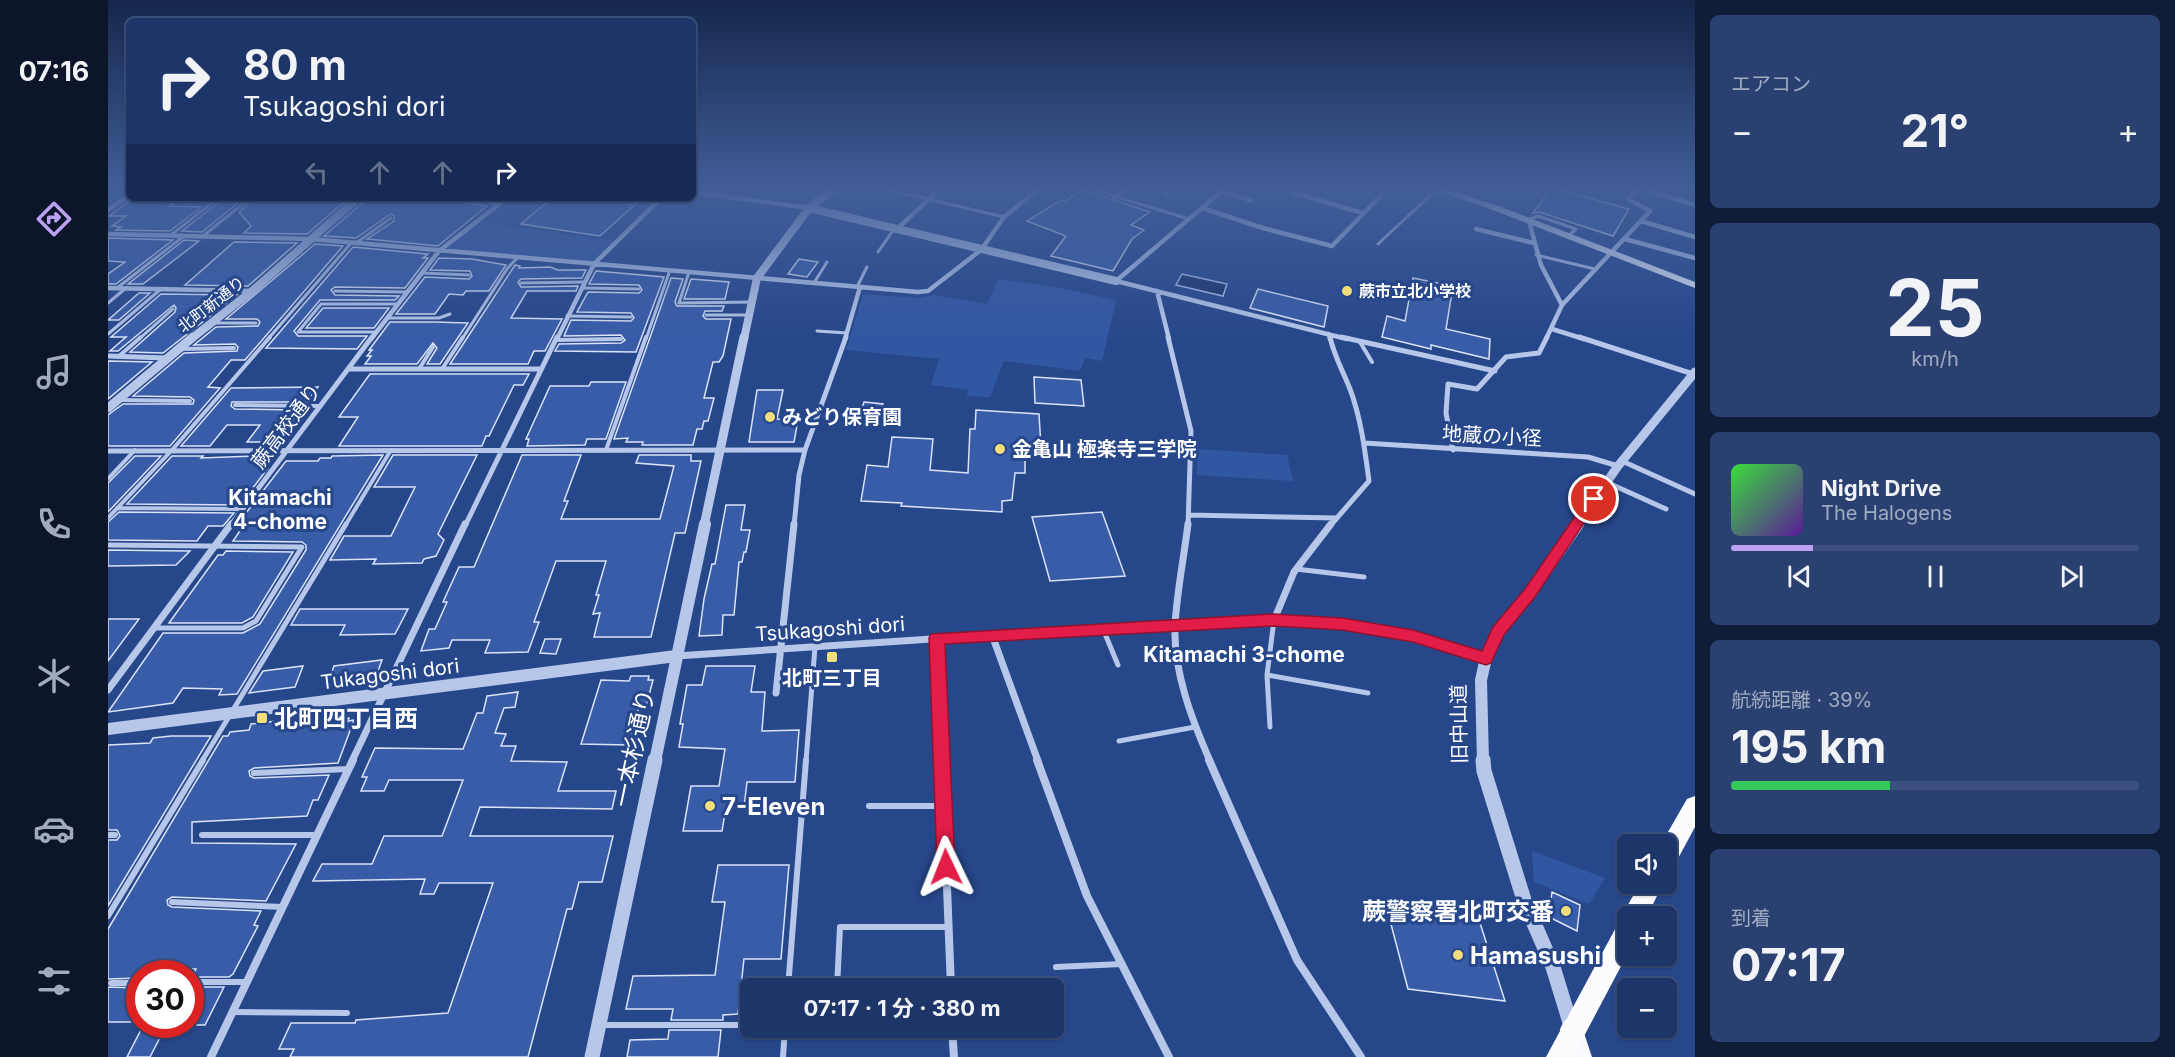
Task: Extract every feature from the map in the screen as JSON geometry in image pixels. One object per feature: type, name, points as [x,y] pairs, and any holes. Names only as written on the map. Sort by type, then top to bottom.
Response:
[{"type":"highway","points":[[1677,838],[1695,806]]},
{"type":"highway","points":[[1558,1057],[1617,948]]},
{"type":"main road","points":[[1574,238],[1695,285]]},
{"type":"main road","name":"旧中山道","points":[[1572,1029],[1580,1057]]},
{"type":"street","name":"北町新通り","points":[[108,408],[166,358],[252,291],[311,238]]},
{"type":"street","points":[[314,238],[918,292],[927,291],[981,250],[989,238]]},
{"type":"street","name":"蕨高校通り","points":[[108,690],[376,332],[440,251],[456,238]]},
{"type":"street","points":[[211,1057],[567,316],[594,264],[620,238]]},
{"type":"street","points":[[757,278],[786,238]]},
{"type":"street","points":[[934,238],[1360,342],[1495,371]]},
{"type":"street","points":[[1116,281],[1166,238]]},
{"type":"street","points":[[1303,238],[1332,246],[1339,238]]},
{"type":"street","points":[[1515,238],[1534,243]]},
{"type":"street","points":[[1533,238],[1545,280],[1562,305]]},
{"type":"street","points":[[1453,450],[1446,413],[1448,384],[1477,389],[1506,357],[1539,353],[1562,305],[1625,238]]},
{"type":"street","points":[[1626,238],[1695,258]]},
{"type":"street","name":"一本杉通り","points":[[592,1057],[757,278]]},
{"type":"street","points":[[776,693],[799,475],[805,450],[847,333],[859,287]]},
{"type":"street","points":[[108,288],[252,291]]},
{"type":"street","points":[[1157,291],[1191,431],[1189,515],[1175,626],[1180,672],[1195,727],[1297,960],[1361,1057]]},
{"type":"street","points":[[1552,329],[1694,373]]},
{"type":"street","points":[[1274,620],[1296,569],[1369,481],[1364,443],[1350,390],[1334,357],[1329,334]]},
{"type":"street","points":[[108,356],[166,358]]},
{"type":"street","points":[[348,369],[541,369]]},
{"type":"street","name":"旧中山道","points":[[1572,1029],[1553,967],[1524,900],[1484,771],[1480,742],[1481,680],[1486,658],[1498,631],[1530,593],[1620,463],[1694,373]]},
{"type":"street","name":"地蔵の小径","points":[[1364,443],[1588,457],[1620,463],[1695,494]]},
{"type":"street","points":[[108,450],[805,450]]},
{"type":"street","points":[[1606,482],[1666,509]]},
{"type":"street","points":[[1189,515],[1336,518]]},
{"type":"street","name":"Tsukagoshi dori","points":[[676,656],[937,638],[1274,620],[1342,624],[1413,636],[1486,658]]},
{"type":"street","points":[[992,635],[1087,896],[1169,1057]]},
{"type":"street","points":[[937,638],[951,978]]},
{"type":"street","name":"Tukagoshi dori","points":[[108,729],[676,656]]},
{"type":"street","points":[[953,1038],[954,1057]]},
{"type":"lane","points":[[117,288],[181,238]]},
{"type":"lane","points":[[108,518],[172,450],[354,243],[361,238]]},
{"type":"lane","points":[[878,252],[889,238]]},
{"type":"lane","points":[[1378,244],[1384,238]]},
{"type":"lane","points":[[1536,255],[1595,268]]},
{"type":"lane","points":[[442,369],[507,269],[517,258]]},
{"type":"lane","points":[[814,283],[827,262]]},
{"type":"lane","points":[[859,287],[867,267]]},
{"type":"lane","points":[[606,450],[670,270]]},
{"type":"lane","points":[[688,272],[679,303],[752,302]]},
{"type":"lane","points":[[422,273],[469,275]]},
{"type":"lane","points":[[521,283],[639,290]]},
{"type":"lane","points":[[108,303],[126,288]]},
{"type":"lane","points":[[108,334],[161,289]]},
{"type":"lane","points":[[334,291],[407,292]]},
{"type":"lane","points":[[376,332],[298,332],[321,304],[398,304]]},
{"type":"lane","points":[[118,357],[173,309]]},
{"type":"lane","points":[[388,318],[439,318],[450,314]]},
{"type":"lane","points":[[706,315],[749,315]]},
{"type":"lane","points":[[567,316],[631,317]]},
{"type":"lane","points":[[211,323],[256,323]]},
{"type":"lane","points":[[817,331],[847,333]]},
{"type":"lane","points":[[556,339],[621,339]]},
{"type":"lane","points":[[1360,342],[1372,362]]},
{"type":"lane","points":[[419,369],[433,347]]},
{"type":"lane","points":[[179,349],[234,348]]},
{"type":"lane","points":[[117,400],[190,401]]},
{"type":"lane","points":[[235,405],[320,406]]},
{"type":"lane","points":[[108,479],[135,450]]},
{"type":"lane","points":[[108,916],[391,450]]},
{"type":"lane","points":[[117,508],[242,509]]},
{"type":"lane","points":[[108,545],[302,547],[256,621],[243,628],[154,628]]},
{"type":"lane","points":[[1296,569],[1364,577]]},
{"type":"lane","points":[[1270,727],[1267,675],[1274,620]]},
{"type":"lane","points":[[1103,629],[1118,665]]},
{"type":"lane","points":[[789,978],[815,647]]},
{"type":"lane","points":[[1267,675],[1368,693]]},
{"type":"lane","points":[[1119,741],[1195,727]]},
{"type":"lane","points":[[254,773],[350,769]]},
{"type":"lane","points":[[869,806],[944,806]]},
{"type":"lane","points":[[202,835],[318,835]]},
{"type":"lane","points":[[172,902],[283,907]]},
{"type":"lane","points":[[837,978],[840,927],[949,927]]},
{"type":"lane","points":[[1056,967],[1122,964]]},
{"type":"lane","points":[[111,983],[126,982]]},
{"type":"lane","points":[[204,982],[247,982]]},
{"type":"lane","points":[[232,1012],[347,1013]]},
{"type":"lane","points":[[599,1025],[740,1024]]},
{"type":"lane","points":[[783,1057],[784,1038]]},
{"type":"shaded area","points":[[456,238],[597,238],[617,241],[594,264],[439,251]]},
{"type":"shaded area","points":[[1182,274],[1227,284],[1223,296],[1176,285]]},
{"type":"shaded area","points":[[998,279],[1061,288],[1116,300],[1102,361],[1085,358],[1080,371],[1004,361],[990,397],[967,396],[968,390],[931,385],[939,359],[846,350],[863,294],[918,298],[934,295],[987,304]]},
{"type":"shaded area","points":[[1198,449],[1287,455],[1293,481],[1197,475]]},
{"type":"shaded area","points":[[1532,851],[1605,878],[1589,904],[1534,882]]},
{"type":"building","points":[[108,238],[173,240],[116,284],[108,284],[108,274],[125,262],[108,261]]},
{"type":"building","points":[[368,238],[447,238],[438,246]]},
{"type":"building","points":[[1064,238],[1133,238],[1113,271],[1051,256]]},
{"type":"building","points":[[184,240],[199,241],[143,284],[128,284]]},
{"type":"building","points":[[234,242],[297,243],[248,286],[185,285]]},
{"type":"building","points":[[315,244],[343,246],[245,360],[231,360],[208,387],[220,388],[170,446],[108,446],[108,415],[123,404],[193,404],[194,400],[190,397],[133,396],[184,353],[237,351],[238,347],[235,344],[194,345],[216,327],[258,326],[260,322],[257,319],[226,319]]},
{"type":"building","points":[[353,247],[428,254],[423,258],[428,258],[405,288],[335,287],[331,290],[335,295],[399,296],[395,300],[320,300],[294,331],[298,336],[367,336],[357,349],[266,348]]},
{"type":"building","points":[[439,258],[472,259],[506,265],[489,291],[466,291],[463,295],[449,294],[435,314],[396,314],[425,277],[469,279],[472,276],[470,271],[430,270]]},
{"type":"building","points":[[799,259],[818,262],[807,277],[788,274]]},
{"type":"building","points":[[515,265],[520,266],[519,268],[550,267],[558,270],[586,270],[582,278],[521,279],[518,282],[521,287],[578,286],[576,291],[527,291],[511,318],[562,319],[545,351],[534,351],[528,364],[450,364]]},
{"type":"building","points":[[596,271],[664,277],[636,352],[555,351],[559,344],[621,343],[625,340],[621,335],[564,336],[571,320],[631,321],[634,318],[631,313],[577,312],[588,292],[639,293],[642,290],[639,285],[589,284]]},
{"type":"building","points":[[671,278],[683,279],[675,302],[677,306],[724,306],[722,311],[705,311],[703,316],[706,319],[731,319],[723,356],[719,362],[713,362],[704,398],[714,398],[708,421],[704,421],[702,429],[697,429],[693,445],[642,445],[643,442],[626,442],[628,438],[614,439]]},
{"type":"building","points":[[1413,278],[1453,286],[1446,329],[1490,339],[1489,359],[1431,345],[1431,349],[1382,337],[1387,316],[1405,321]]},
{"type":"building","points":[[691,279],[729,282],[725,299],[684,299]]},
{"type":"building","points":[[1258,289],[1328,306],[1324,327],[1250,308]]},
{"type":"building","points":[[139,293],[150,293],[119,320],[108,320]]},
{"type":"building","points":[[161,294],[237,295],[163,353],[130,352],[175,312],[174,305],[118,351],[110,351],[126,337],[111,337]]},
{"type":"building","points":[[323,308],[389,308],[374,328],[306,328]]},
{"type":"building","points":[[390,322],[468,323],[440,364],[427,364],[437,348],[433,343],[417,364],[365,364],[371,356],[367,356],[372,350],[369,350]]},
{"type":"building","points":[[108,361],[152,362],[108,399]]},
{"type":"building","points":[[370,374],[529,374],[523,385],[514,385],[482,446],[339,446],[358,417],[339,417]]},
{"type":"building","points":[[1034,377],[1081,380],[1084,406],[1035,403]]},
{"type":"building","points":[[591,382],[626,382],[606,439],[587,439],[585,445],[527,446],[529,439],[526,439],[550,386],[589,386]]},
{"type":"building","points":[[318,387],[307,402],[232,402],[231,406],[235,409],[301,410],[289,425],[281,425],[269,442],[247,442],[260,425],[227,425],[210,446],[181,446],[231,388]]},
{"type":"building","points":[[757,390],[783,390],[777,419],[798,420],[794,442],[749,442]]},
{"type":"building","points":[[864,402],[883,404],[877,425],[857,423]]},
{"type":"building","points":[[976,410],[1039,414],[1041,447],[1033,447],[1034,454],[1025,454],[1025,473],[1015,473],[1012,500],[1002,501],[1002,512],[901,506],[902,503],[861,501],[867,465],[888,467],[892,437],[933,439],[930,470],[968,473],[970,429],[975,429]]},
{"type":"building","points":[[383,455],[237,694],[219,695],[222,689],[183,688],[173,703],[108,712],[163,633],[243,633],[260,624],[306,550],[306,545],[302,542],[233,541],[244,525],[236,526],[286,461],[318,461],[320,458],[331,458],[332,456]]},
{"type":"building","points":[[393,455],[477,455],[438,534],[444,540],[436,556],[424,559],[422,563],[373,564],[376,559],[330,560],[344,536],[391,536],[415,487],[374,487]]},
{"type":"building","points":[[522,455],[581,455],[564,501],[568,501],[561,519],[660,519],[674,466],[636,463],[639,455],[691,455],[691,461],[701,461],[685,533],[675,533],[651,637],[594,637],[600,613],[593,614],[599,595],[596,595],[606,561],[556,561],[534,622],[539,622],[528,652],[485,653],[490,640],[452,640],[449,648],[421,651],[429,629],[435,629],[447,602],[443,602],[459,567],[474,567]]},
{"type":"building","points":[[135,456],[161,456],[108,512],[108,483]]},
{"type":"building","points":[[172,456],[203,456],[201,458],[254,456],[256,458],[254,461],[261,461],[268,468],[240,505],[127,504]]},
{"type":"building","points":[[726,505],[745,505],[741,530],[750,530],[746,552],[744,552],[742,562],[739,562],[734,615],[723,615],[722,635],[699,636],[704,599],[712,564],[715,564]]},
{"type":"building","points":[[119,512],[234,513],[223,526],[208,526],[197,541],[108,540],[108,522]]},
{"type":"building","points":[[1102,512],[1125,576],[1050,581],[1032,517]]},
{"type":"building","points":[[108,550],[190,551],[176,565],[108,566]]},
{"type":"building","points":[[226,551],[293,552],[253,617],[242,623],[169,623],[218,555],[223,555]]},
{"type":"building","points":[[300,609],[408,609],[395,634],[340,635],[345,625],[291,625]]},
{"type":"building","points":[[108,619],[139,619],[108,661]]},
{"type":"building","points":[[545,639],[561,639],[556,654],[540,653]]},
{"type":"building","points":[[382,660],[376,677],[328,683],[334,666]]},
{"type":"building","points":[[303,666],[295,687],[249,693],[263,671]]},
{"type":"building","points":[[706,666],[755,666],[751,692],[765,692],[762,731],[799,730],[795,782],[747,782],[744,807],[726,807],[722,831],[683,831],[691,786],[719,786],[725,749],[679,747],[683,724],[680,724],[687,685],[702,685]]},
{"type":"building","points":[[631,676],[649,676],[648,680],[653,680],[646,707],[639,707],[629,745],[581,744],[601,680],[629,681]]},
{"type":"building","points":[[518,692],[515,707],[504,708],[495,733],[506,734],[501,746],[516,746],[511,761],[567,762],[558,791],[616,791],[612,809],[480,807],[470,836],[613,836],[602,882],[579,882],[572,909],[567,909],[528,1057],[290,1057],[294,1049],[279,1049],[291,1023],[355,1023],[356,1020],[448,1013],[493,883],[439,883],[434,894],[420,894],[425,879],[313,881],[322,864],[372,864],[384,836],[442,836],[463,780],[389,780],[384,791],[361,791],[367,777],[362,777],[375,748],[463,749],[477,713],[483,713],[487,696]]},
{"type":"building","points":[[349,718],[348,721],[354,720],[338,763],[254,768],[249,771],[250,776],[254,778],[329,775],[318,800],[313,800],[307,816],[192,822],[192,843],[296,844],[266,901],[172,897],[167,900],[168,905],[172,907],[261,911],[254,925],[258,926],[233,974],[229,977],[204,977],[204,960],[126,960],[126,978],[108,979],[108,929],[223,736],[228,736],[230,732],[249,730],[251,724],[286,720],[284,725]]},
{"type":"building","points":[[211,736],[108,906],[108,840],[117,840],[120,836],[117,830],[108,830],[108,745],[150,743],[153,738]]},
{"type":"building","points":[[718,865],[789,865],[781,959],[744,959],[742,978],[740,978],[738,1014],[723,1015],[723,1020],[671,1020],[673,1009],[626,1009],[633,976],[715,975],[725,902],[712,902]]},
{"type":"building","points":[[1552,892],[1580,905],[1577,931],[1549,917]]},
{"type":"building","points":[[1387,909],[1479,920],[1505,1001],[1408,989]]},
{"type":"building","points":[[108,987],[126,988],[126,1022],[108,1022]]},
{"type":"building","points":[[204,987],[224,987],[205,1025]]},
{"type":"building","points":[[669,1030],[721,1030],[718,1057],[627,1057],[630,1040],[668,1039]]},
{"type":"building","points":[[137,1038],[160,1038],[150,1057],[127,1057]]},
{"type":"place","name":"蕨市立北小学校","points":[[1347,291]]},
{"type":"place","name":"みどり保育園","points":[[770,417]]},
{"type":"place","name":"金亀山 極楽寺三学院","points":[[1000,449]]},
{"type":"place","name":"北町三丁目","points":[[832,657]]},
{"type":"place","name":"北町四丁目西","points":[[262,718]]},
{"type":"place","name":"7-Eleven","points":[[710,806]]},
{"type":"place","name":"蕨警察署北町交番","points":[[1566,911]]},
{"type":"place","name":"Hamasushi","points":[[1458,955]]},
{"type":"district","name":"Kitamachi 4-chome","points":[[280,509]]},
{"type":"district","name":"Kitamachi 3-chome","points":[[1244,654]]},
{"type":"route","points":[[946,867],[937,638],[1274,620],[1342,624],[1413,636],[1486,658],[1498,631],[1530,593],[1594,499]]}]
